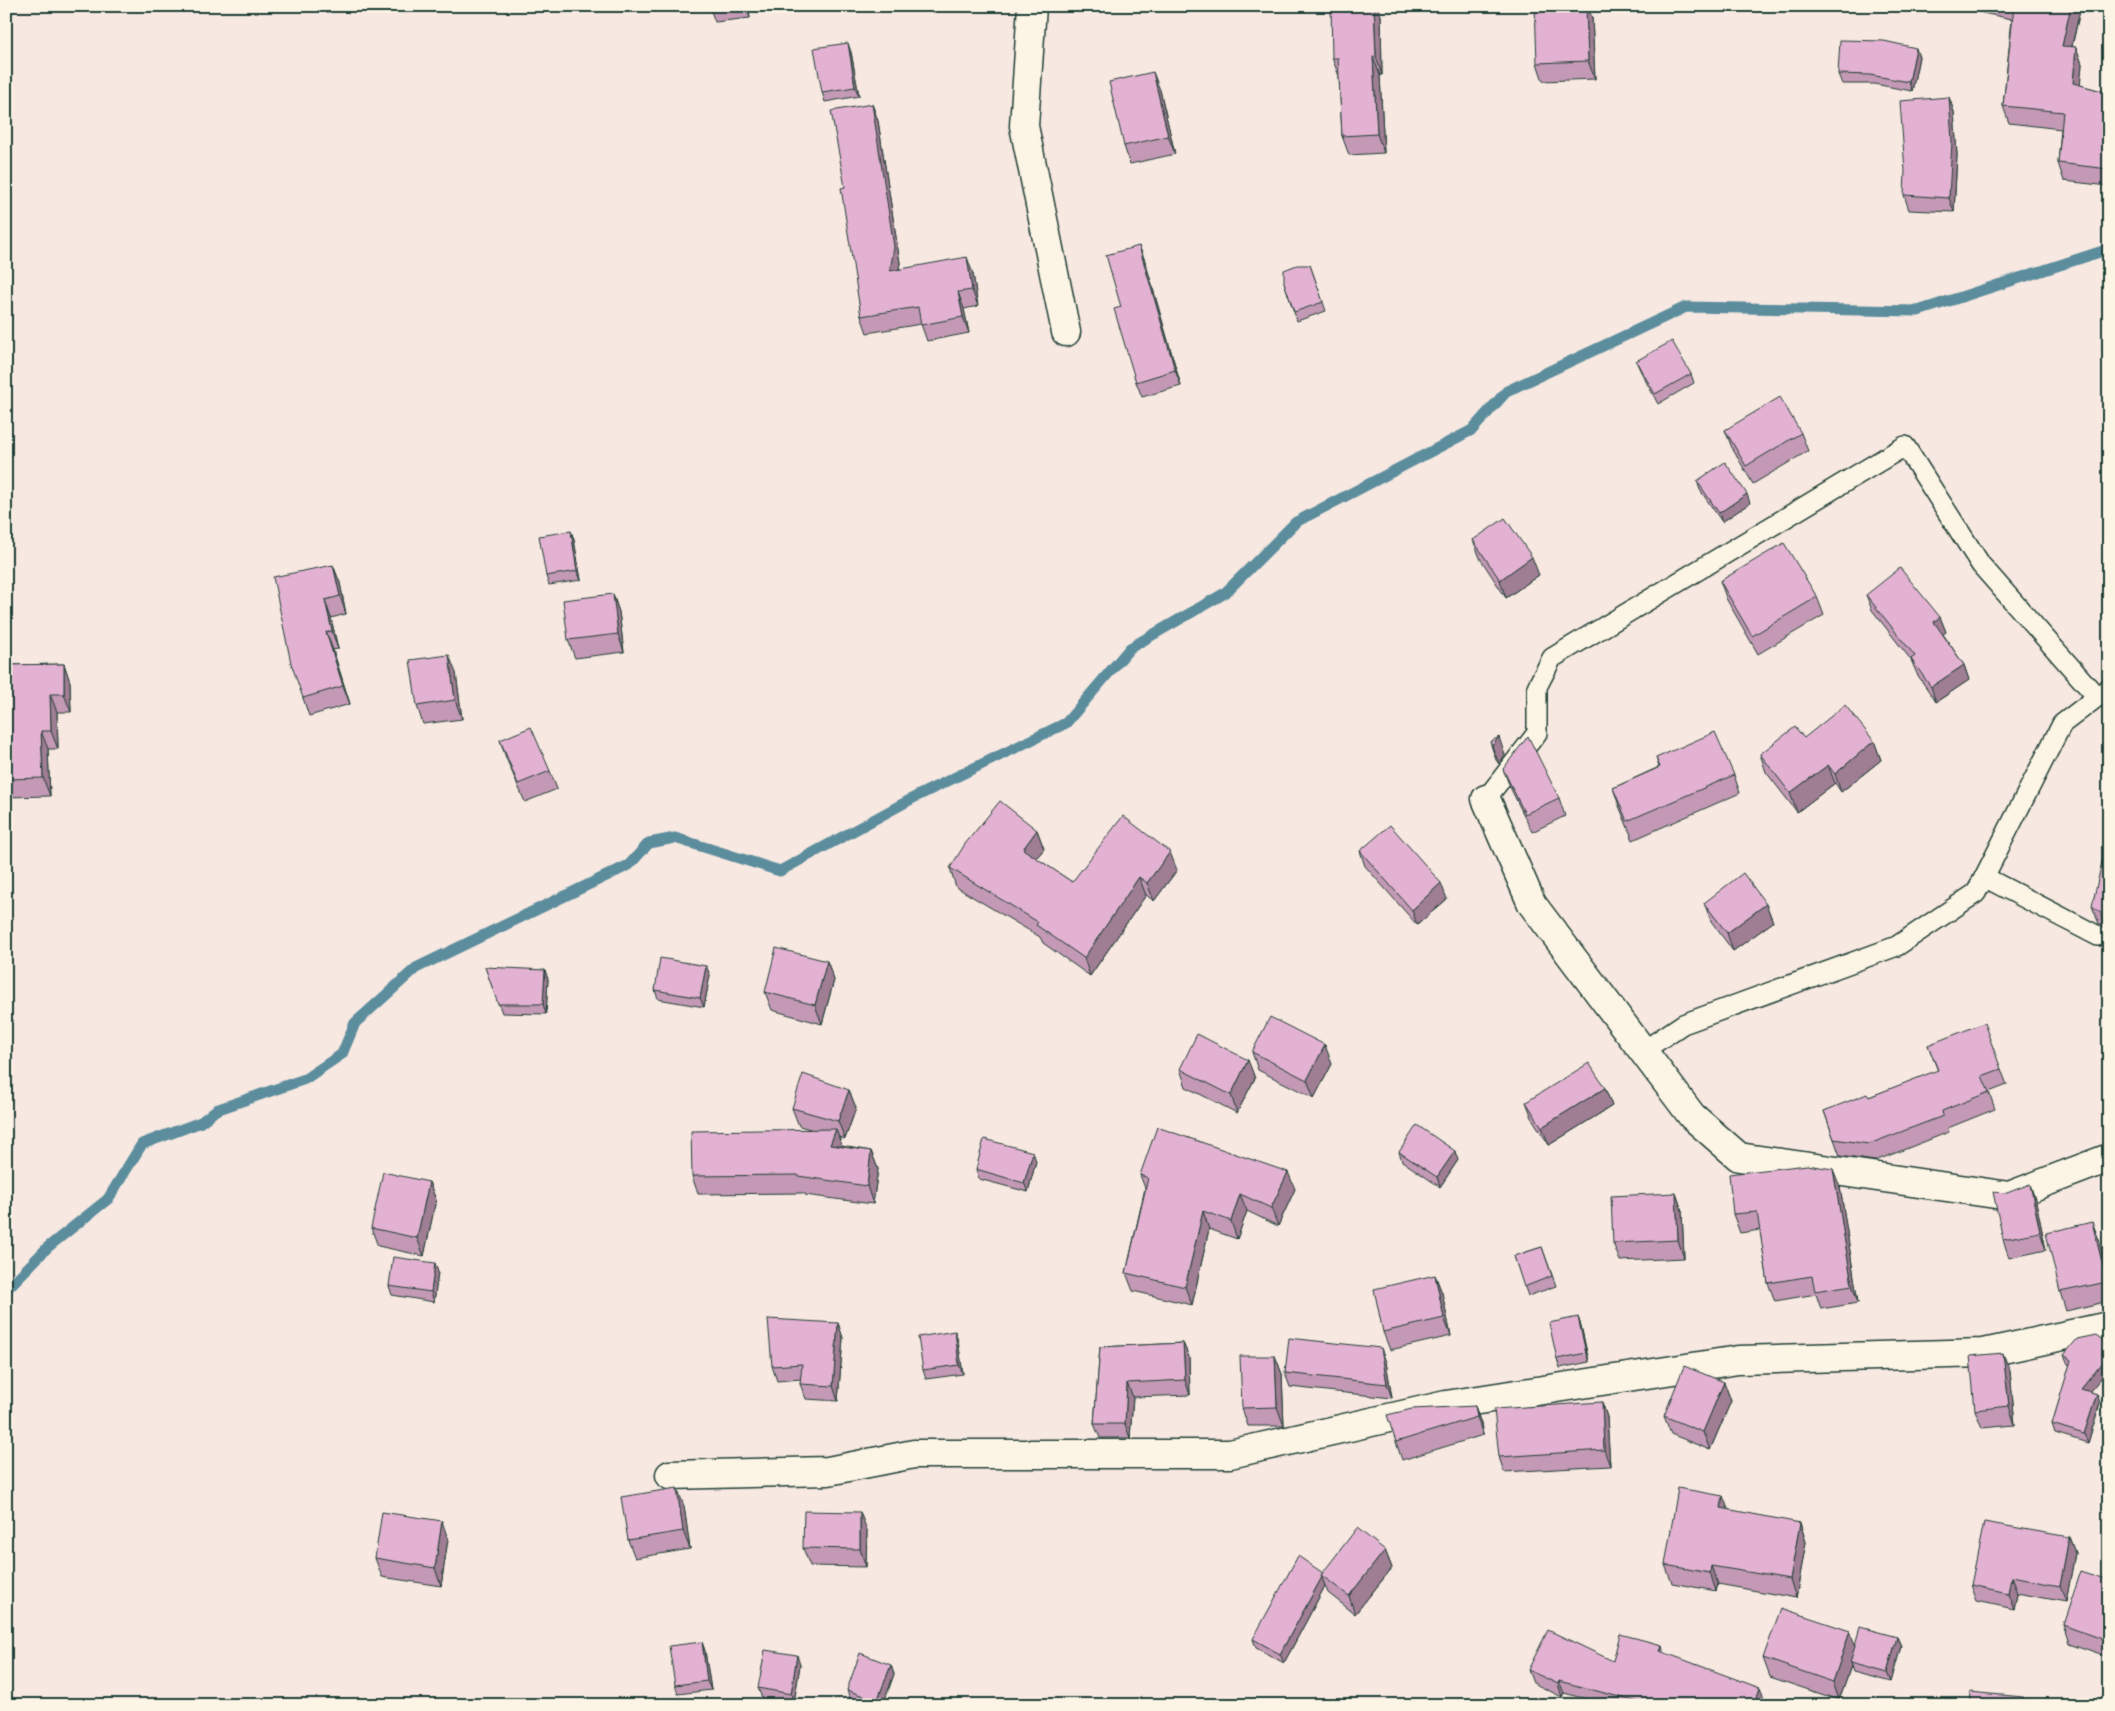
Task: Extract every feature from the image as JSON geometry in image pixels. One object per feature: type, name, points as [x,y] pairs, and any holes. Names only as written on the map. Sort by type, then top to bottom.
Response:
[{"type":"street","points":[[1032,6],[1024,126],[1066,332]]},
{"type":"street","points":[[1486,799],[1532,904],[1692,1116],[1739,1157],[2008,1196],[2109,1158]]},
{"type":"street","points":[[670,1475],[828,1471],[914,1454],[1230,1454],[1446,1406],[1738,1360],[1984,1353],[2109,1326]]},
{"type":"lane","points":[[1486,799],[1537,733],[1537,686],[1552,658],[1904,446],[1981,565],[2103,692],[2062,724],[1976,894],[1896,946],[1683,1024],[1643,1051]]},
{"type":"lane","points":[[1984,877],[2098,936]]},
{"type":"building","points":[[1331,6],[1374,6],[1376,57],[1373,57],[1377,134],[1342,136],[1338,58],[1332,58]]},
{"type":"building","points":[[1535,6],[1586,6],[1588,61],[1537,63]]},
{"type":"building","points":[[2014,6],[2071,6],[2062,46],[2076,47],[2073,83],[2109,93],[2109,169],[2058,163],[2063,112],[2003,106]]},
{"type":"building","points":[[1840,40],[1884,41],[1916,48],[1909,82],[1870,75],[1838,74]]},
{"type":"building","points":[[848,43],[855,87],[822,92],[814,48]]},
{"type":"building","points":[[1153,72],[1168,136],[1124,146],[1109,82]]},
{"type":"building","points":[[1949,97],[1952,141],[1949,198],[1904,195],[1905,171],[1900,101]]},
{"type":"building","points":[[872,104],[894,247],[890,271],[967,257],[972,290],[958,292],[963,317],[921,325],[918,307],[861,316],[841,188],[845,187],[831,111]]},
{"type":"building","points":[[1139,246],[1175,370],[1136,382],[1114,309],[1121,307],[1106,255]]},
{"type":"building","points":[[1297,265],[1310,265],[1323,302],[1294,312],[1284,282],[1284,270]]},
{"type":"building","points":[[1672,341],[1691,374],[1655,394],[1636,361]]},
{"type":"building","points":[[1780,397],[1801,433],[1746,466],[1725,430]]},
{"type":"building","points":[[1725,462],[1747,494],[1719,513],[1697,481]]},
{"type":"building","points":[[1505,518],[1532,557],[1500,580],[1473,540]]},
{"type":"building","points":[[571,531],[577,571],[546,576],[539,536]]},
{"type":"building","points":[[1784,543],[1817,597],[1752,636],[1720,581]]},
{"type":"building","points":[[333,565],[340,596],[325,600],[332,631],[326,632],[343,686],[303,698],[291,663],[273,577]]},
{"type":"building","points":[[1900,568],[1940,617],[1934,622],[1964,665],[1931,687],[1911,659],[1915,656],[1866,595]]},
{"type":"building","points":[[613,594],[618,634],[568,640],[563,600]]},
{"type":"building","points":[[449,655],[455,700],[417,706],[410,660]]},
{"type":"building","points":[[64,664],[64,694],[50,694],[51,731],[41,731],[43,778],[6,779],[6,665]]},
{"type":"building","points":[[1845,705],[1874,741],[1835,774],[1828,765],[1790,793],[1760,754],[1795,727],[1804,738]]},
{"type":"building","points":[[531,727],[550,771],[518,784],[500,740]]},
{"type":"building","points":[[1715,732],[1734,775],[1627,821],[1613,788],[1660,767],[1656,758]]},
{"type":"building","points":[[1528,736],[1559,798],[1525,814],[1503,769]]},
{"type":"building","points":[[1499,737],[1492,746],[1490,742]]},
{"type":"building","points":[[1000,801],[1037,830],[1023,849],[1072,882],[1123,816],[1170,852],[1147,883],[1139,877],[1084,958],[1036,925],[1038,922],[950,868],[965,844]]},
{"type":"building","points":[[1390,825],[1441,883],[1412,910],[1360,851]]},
{"type":"building","points":[[2107,840],[2109,841],[2109,923],[2102,922],[2101,913],[2092,906]]},
{"type":"building","points":[[1743,873],[1766,904],[1727,933],[1704,903]]},
{"type":"building","points":[[776,948],[827,961],[815,1005],[765,992]]},
{"type":"building","points":[[660,958],[706,966],[700,998],[655,990]]},
{"type":"building","points":[[485,967],[545,970],[543,1004],[498,1004]]},
{"type":"building","points":[[1270,1017],[1325,1045],[1307,1080],[1252,1052]]},
{"type":"building","points":[[1984,1023],[2001,1069],[1982,1076],[1989,1092],[1942,1111],[1943,1116],[1869,1144],[1834,1139],[1824,1111],[1867,1094],[1869,1097],[1938,1070],[1928,1045]]},
{"type":"building","points":[[1197,1034],[1248,1060],[1231,1095],[1180,1069]]},
{"type":"building","points":[[1589,1063],[1605,1088],[1542,1127],[1526,1102]]},
{"type":"building","points":[[803,1074],[849,1090],[838,1121],[792,1108]]},
{"type":"building","points":[[1417,1125],[1455,1151],[1437,1177],[1399,1152]]},
{"type":"building","points":[[1157,1127],[1288,1172],[1271,1208],[1240,1194],[1231,1221],[1203,1211],[1185,1287],[1126,1273],[1148,1178],[1140,1175]]},
{"type":"building","points":[[836,1129],[830,1145],[871,1151],[867,1186],[798,1175],[692,1176],[691,1131]]},
{"type":"building","points":[[984,1139],[1033,1152],[1024,1183],[976,1169]]},
{"type":"building","points":[[1807,1165],[1833,1169],[1852,1285],[1815,1291],[1812,1276],[1768,1283],[1757,1212],[1733,1214],[1729,1174]]},
{"type":"building","points":[[383,1172],[429,1182],[417,1238],[371,1228]]},
{"type":"building","points":[[2030,1184],[2040,1232],[2003,1239],[1993,1192],[2007,1193]]},
{"type":"building","points":[[1676,1193],[1678,1240],[1613,1243],[1611,1196]]},
{"type":"building","points":[[2092,1222],[2107,1282],[2060,1292],[2046,1233]]},
{"type":"building","points":[[1542,1247],[1552,1276],[1524,1287],[1514,1256]]},
{"type":"building","points":[[393,1257],[435,1263],[431,1292],[389,1286]]},
{"type":"building","points":[[1435,1275],[1444,1318],[1383,1332],[1374,1289]]},
{"type":"building","points":[[1578,1317],[1586,1353],[1557,1359],[1549,1323]]},
{"type":"building","points":[[768,1319],[838,1323],[833,1386],[800,1384],[802,1364],[772,1366]]},
{"type":"building","points":[[955,1331],[959,1365],[923,1370],[918,1337]]},
{"type":"building","points":[[2096,1335],[2109,1345],[2109,1355],[2081,1389],[2097,1394],[2084,1434],[2052,1424],[2071,1360],[2064,1355],[2077,1339]]},
{"type":"building","points":[[1289,1338],[1381,1348],[1387,1384],[1285,1373]]},
{"type":"building","points":[[1183,1343],[1185,1380],[1127,1383],[1125,1424],[1094,1424],[1100,1347]]},
{"type":"building","points":[[2003,1353],[2009,1406],[1975,1410],[1970,1356]]},
{"type":"building","points":[[1240,1356],[1275,1356],[1277,1407],[1242,1408]]},
{"type":"building","points":[[1684,1366],[1724,1382],[1703,1432],[1664,1416]]},
{"type":"building","points":[[1602,1402],[1604,1450],[1499,1457],[1494,1409]]},
{"type":"building","points":[[1475,1406],[1477,1417],[1396,1442],[1387,1415],[1412,1409]]},
{"type":"building","points":[[677,1488],[683,1531],[628,1540],[621,1497]]},
{"type":"building","points":[[1678,1488],[1723,1496],[1721,1508],[1800,1523],[1790,1579],[1711,1566],[1710,1573],[1665,1565]]},
{"type":"building","points":[[804,1511],[860,1512],[860,1549],[803,1548]]},
{"type":"building","points":[[382,1512],[442,1521],[435,1568],[375,1558]]},
{"type":"building","points":[[1984,1522],[2069,1537],[2060,1586],[2011,1577],[2008,1593],[1971,1585]]},
{"type":"building","points":[[1357,1528],[1385,1550],[1349,1596],[1321,1575]]},
{"type":"building","points":[[1298,1556],[1323,1573],[1280,1654],[1253,1639]]},
{"type":"building","points":[[2081,1571],[2109,1580],[2109,1627],[2104,1640],[2063,1625]]},
{"type":"building","points":[[1781,1608],[1850,1631],[1833,1682],[1763,1658]]},
{"type":"building","points":[[1860,1627],[1897,1637],[1887,1673],[1850,1663]]},
{"type":"building","points":[[1548,1630],[1613,1661],[1620,1634],[1662,1645],[1660,1651],[1760,1688],[1754,1705],[1650,1705],[1559,1681],[1558,1684],[1528,1670]]},
{"type":"building","points":[[702,1642],[707,1681],[675,1685],[669,1646]]},
{"type":"building","points":[[765,1650],[797,1655],[791,1694],[758,1688]]},
{"type":"building","points":[[860,1653],[891,1665],[877,1701],[847,1690]]},
{"type":"building","points":[[1970,1692],[2023,1697],[2023,1705],[1969,1705]]},
{"type":"waterway","points":[[6,1290],[48,1247],[108,1199],[142,1144],[201,1122],[216,1110],[305,1079],[342,1054],[355,1023],[416,968],[629,865],[649,843],[675,838],[780,871],[917,796],[1066,723],[1130,648],[1225,593],[1296,522],[1472,430],[1507,391],[1686,307],[1918,311],[2109,249]]}]
